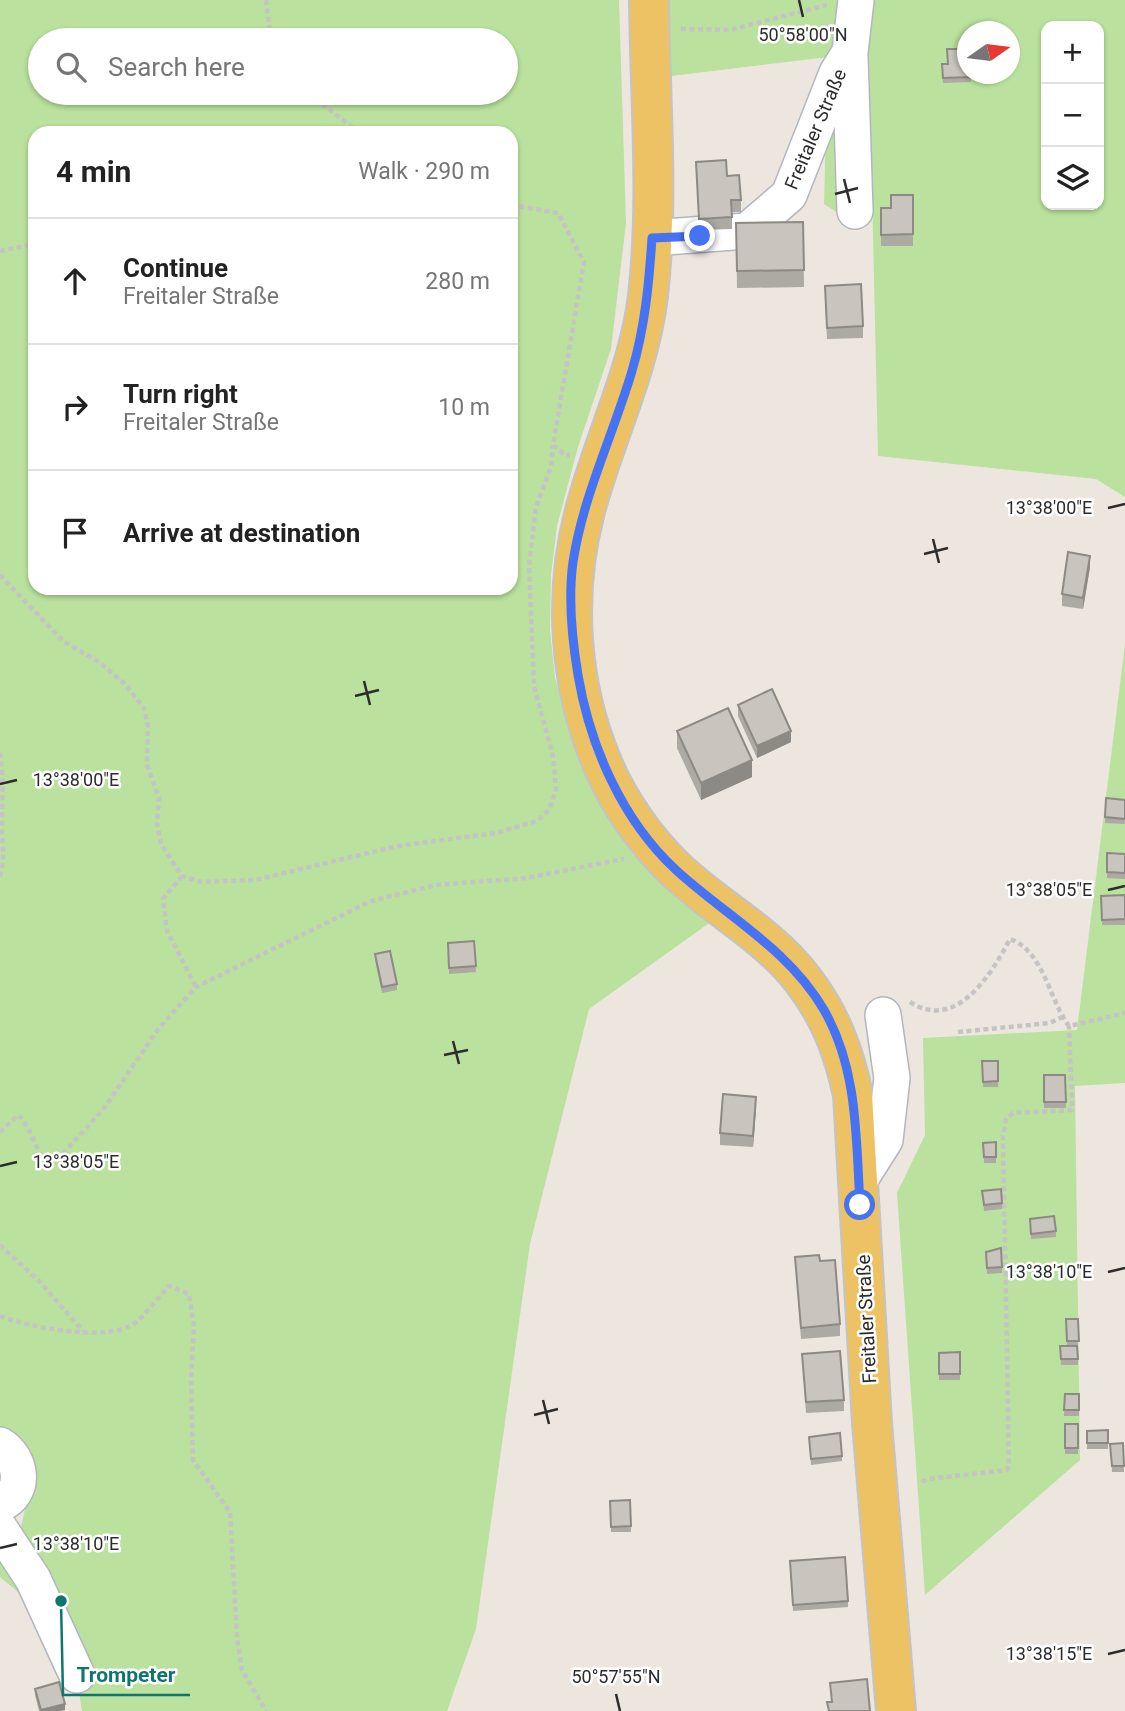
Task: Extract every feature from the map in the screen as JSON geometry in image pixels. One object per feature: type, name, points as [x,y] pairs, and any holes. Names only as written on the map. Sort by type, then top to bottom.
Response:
[{"type":"main road","name":"Freitaler Straße","points":[[649,13],[652,238],[648,298],[637,349],[585,508],[573,562],[571,598],[578,677],[603,764],[624,806],[675,869],[768,944],[802,978],[824,1010],[844,1052],[853,1095],[872,1423],[896,1711]]},
{"type":"lane","name":"Freitaler Straße","points":[[652,238],[747,231],[789,195],[837,73],[850,52],[845,1]]},
{"type":"lane","points":[[850,52],[855,211]]},
{"type":"lane","points":[[859,1181],[885,1140],[892,1078],[883,1015]]},
{"type":"lane","points":[[0,1445],[10,1451],[20,1475],[16,1492],[0,1504]]},
{"type":"lane","points":[[0,1529],[33,1579],[77,1675]]},
{"type":"path","points":[[266,0],[270,28]]},
{"type":"path","points":[[649,13],[730,30],[845,1]]},
{"type":"path","points":[[324,105],[350,126]]},
{"type":"path","points":[[0,575],[63,641],[99,662],[124,683],[144,708],[148,726],[147,765],[159,799],[157,823],[161,844],[181,876],[201,883],[254,880],[398,846],[496,833],[537,821],[549,810],[556,790],[553,756],[534,686],[529,566],[536,507],[551,467],[584,262],[558,213],[518,206]]},
{"type":"path","points":[[0,251],[28,245]]},
{"type":"path","points":[[553,445],[565,455],[576,454]]},
{"type":"path","points":[[0,753],[5,785],[1,829],[6,853],[0,877]]},
{"type":"path","points":[[0,1132],[18,1115],[25,1120],[34,1147],[46,1164],[57,1161],[102,1111],[159,1027],[196,987],[371,901],[436,884],[526,878],[618,862]]},
{"type":"path","points":[[181,876],[163,899],[167,931],[196,987]]},
{"type":"path","points":[[883,1015],[894,999],[906,1000],[925,1012],[951,1009],[976,990],[1010,939],[1021,943],[1043,973],[1062,1017],[1069,1026],[1072,1110],[1013,1113],[1006,1120],[1003,1137],[1009,1466],[1007,1470],[928,1479],[922,1482]]},
{"type":"path","points":[[1069,1026],[1125,1013]]},
{"type":"path","points":[[958,1032],[1050,1023],[1062,1017]]},
{"type":"path","points":[[0,1245],[40,1282],[83,1332]]},
{"type":"path","points":[[0,1316],[41,1328],[83,1332],[133,1325],[169,1286],[189,1294],[194,1326],[191,1379],[193,1460],[230,1511],[237,1637],[242,1670],[266,1711]]},
{"type":"green space","points":[[0,0],[619,0],[626,223],[611,349],[578,447],[557,526],[551,575],[550,631],[555,677],[571,733],[616,830],[712,921],[589,1009],[530,1244],[476,1629],[447,1711],[82,1711],[78,1686],[42,1612],[0,1577],[0,1548],[21,1527],[31,1484],[0,1431]]},
{"type":"green space","points":[[660,0],[1125,0],[1125,497],[1096,479],[878,456],[868,11],[846,15],[838,213],[824,204],[828,57],[663,77]]},
{"type":"green space","points":[[1125,644],[1125,1083],[1075,1086],[1080,1460],[925,1595],[897,1193],[925,1135],[923,1038],[1077,1030]]},
{"type":"building","points":[[947,49],[957,49],[957,78],[943,78],[942,64],[948,64]]},
{"type":"building","points":[[726,160],[727,176],[739,175],[741,200],[731,200],[732,217],[699,219],[696,162]]},
{"type":"building","points":[[891,195],[913,195],[913,234],[881,235],[881,208],[891,208]]},
{"type":"building","points":[[803,222],[804,270],[737,271],[736,223]]},
{"type":"building","points":[[861,284],[863,326],[827,328],[825,286]]},
{"type":"building","points":[[1068,552],[1090,556],[1083,598],[1062,594]]},
{"type":"building","points":[[772,689],[791,731],[757,746],[738,705]]},
{"type":"building","points":[[728,708],[752,760],[701,783],[677,731]]},
{"type":"building","points":[[1106,798],[1125,800],[1125,819],[1105,817]]},
{"type":"building","points":[[1107,853],[1125,854],[1125,873],[1107,872]]},
{"type":"building","points":[[1125,895],[1125,919],[1102,920],[1101,896]]},
{"type":"building","points":[[474,941],[476,966],[449,968],[448,943]]},
{"type":"building","points":[[390,951],[397,984],[382,987],[375,954]]},
{"type":"building","points":[[982,1061],[998,1061],[998,1081],[983,1082]]},
{"type":"building","points":[[1044,1075],[1065,1075],[1066,1102],[1044,1102]]},
{"type":"building","points":[[723,1094],[756,1097],[753,1136],[720,1133]]},
{"type":"building","points":[[996,1142],[996,1157],[984,1157],[983,1143]]},
{"type":"building","points":[[1001,1189],[1002,1203],[984,1205],[982,1191]]},
{"type":"building","points":[[1054,1216],[1056,1231],[1031,1234],[1030,1219]]},
{"type":"building","points":[[1001,1248],[1002,1267],[987,1268],[986,1252]]},
{"type":"building","points":[[819,1255],[820,1261],[835,1260],[840,1324],[801,1328],[795,1257]]},
{"type":"building","points":[[1066,1319],[1078,1319],[1079,1341],[1067,1341]]},
{"type":"building","points":[[1060,1346],[1077,1346],[1078,1359],[1061,1359]]},
{"type":"building","points":[[840,1351],[844,1400],[806,1402],[802,1354]]},
{"type":"building","points":[[960,1352],[960,1374],[939,1374],[939,1353]]},
{"type":"building","points":[[1065,1394],[1079,1394],[1079,1410],[1064,1410]]},
{"type":"building","points":[[1065,1424],[1078,1424],[1078,1448],[1065,1448]]},
{"type":"building","points":[[1108,1430],[1108,1443],[1087,1443],[1087,1431]]},
{"type":"building","points":[[840,1433],[842,1456],[811,1459],[809,1437]]},
{"type":"building","points":[[1123,1443],[1124,1466],[1112,1466],[1110,1444]]},
{"type":"building","points":[[630,1500],[631,1526],[611,1527],[610,1501]]},
{"type":"building","points":[[845,1557],[848,1601],[793,1605],[790,1561]]},
{"type":"building","points":[[867,1679],[870,1711],[829,1711],[827,1702],[832,1702],[830,1683]]},
{"type":"building","points":[[59,1682],[65,1704],[41,1710],[35,1689]]},
{"type":"place","name":"Trompeter","points":[[61,1601]]},
{"type":"route","points":[[700,236],[652,238],[648,298],[632,371],[585,508],[573,562],[571,598],[578,677],[603,764],[624,806],[675,869],[768,944],[802,978],[824,1010],[844,1052],[853,1095],[860,1205]]}]
